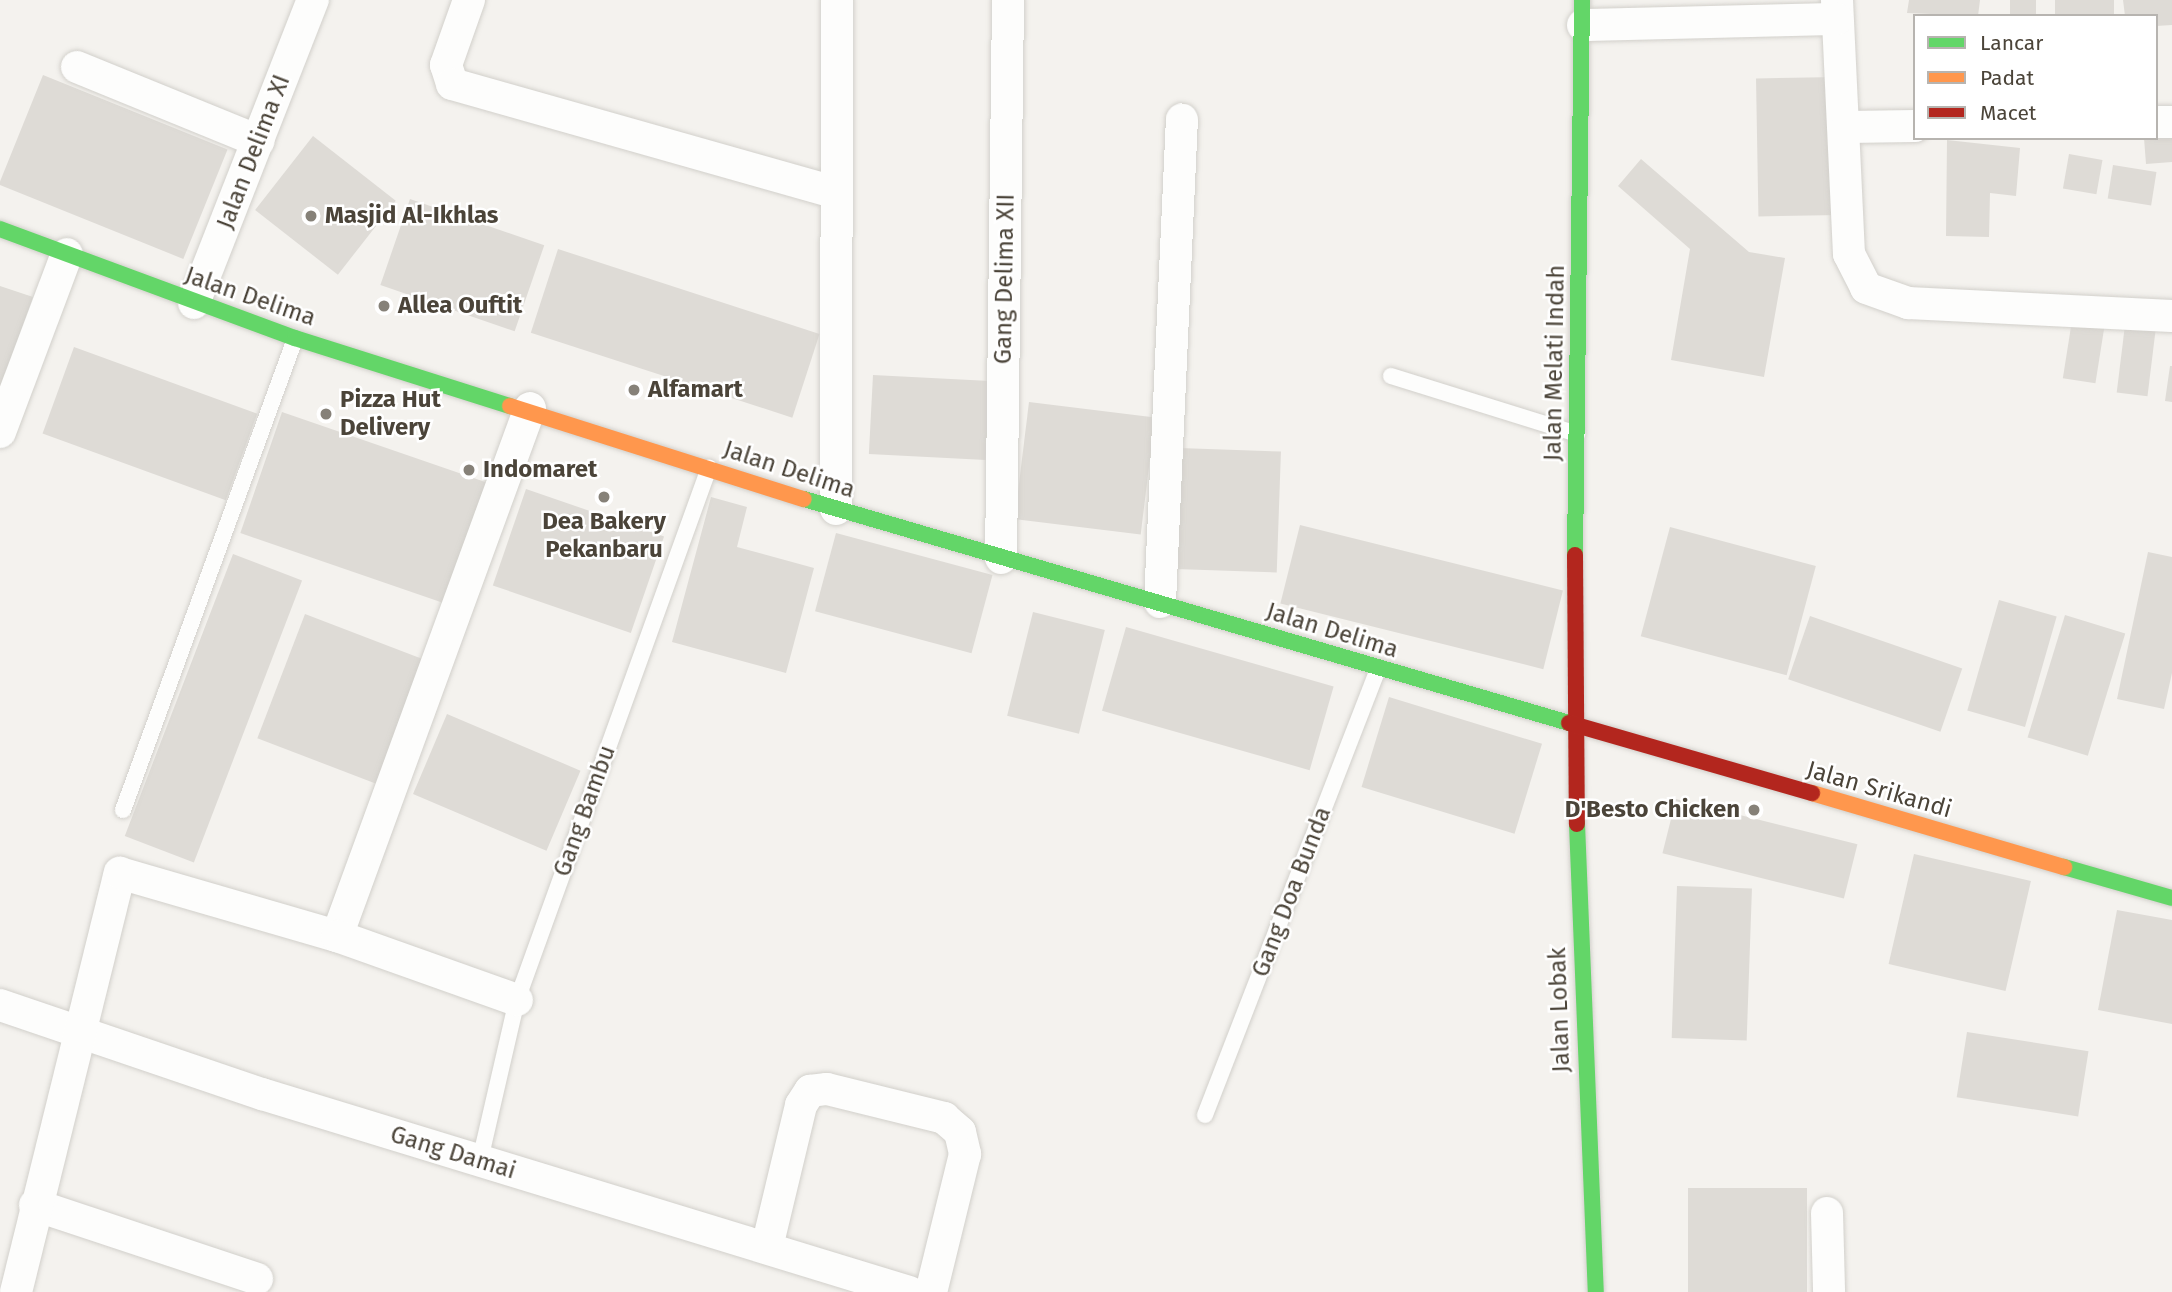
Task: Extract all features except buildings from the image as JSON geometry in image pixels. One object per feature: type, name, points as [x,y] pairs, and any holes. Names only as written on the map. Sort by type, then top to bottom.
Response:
[{"type":"main road","name":"Jalan Melati Indah","points":[[1573,726],[1582,13]]},
{"type":"main road","name":"Jalan Delima","points":[[0,229],[194,303],[295,338],[530,408],[836,509],[1160,602],[1378,670],[1573,726]]},
{"type":"main road","name":"Jalan Srikandi","points":[[1573,726],[2172,898]]},
{"type":"main road","name":"Jalan Lobak","points":[[1573,726],[1596,1292]]},
{"type":"street","name":"Jalan Delima XI","points":[[194,303],[313,0]]},
{"type":"street","points":[[470,0],[446,65],[452,84],[836,193]]},
{"type":"street","points":[[836,509],[837,0]]},
{"type":"street","name":"Gang Delima XII","points":[[1001,558],[1008,0]]},
{"type":"street","points":[[1582,13],[1837,9],[1847,127],[1849,254],[1866,288],[1908,303],[2172,316]]},
{"type":"street","points":[[77,67],[258,141]]},
{"type":"street","points":[[1160,602],[1182,120]]},
{"type":"street","points":[[1847,127],[1913,126]]},
{"type":"street","points":[[0,432],[67,254]]},
{"type":"street","points":[[337,936],[530,408]]},
{"type":"street","points":[[16,1292],[76,1031],[120,873],[337,936],[517,1000]]},
{"type":"street","name":"Gang Damai","points":[[0,1005],[480,1160],[767,1247],[844,1283],[909,1292]]},
{"type":"street","points":[[767,1247],[801,1105],[810,1091],[827,1089],[944,1118],[960,1132],[965,1154],[931,1292]]},
{"type":"street","points":[[35,1205],[257,1279]]},
{"type":"street","points":[[1827,1213],[1829,1292]]},
{"type":"lane","points":[[123,810],[295,338]]},
{"type":"lane","points":[[1391,376],[1577,435]]},
{"type":"lane","name":"Gang Bambu","points":[[480,1160],[517,1000],[709,468]]},
{"type":"lane","name":"Gang Doa Bunda","points":[[1205,1115],[1378,670]]},
{"type":"traffic: fast","points":[[1575,555],[1582,0]]},
{"type":"traffic: fast","points":[[0,229],[295,338],[510,406]]},
{"type":"traffic: fast","points":[[804,499],[1569,723]]},
{"type":"traffic: fast","points":[[1577,824],[1596,1292]]},
{"type":"traffic: fast","points":[[2064,867],[2172,898]]},
{"type":"traffic: slow","points":[[510,406],[804,499]]},
{"type":"traffic: slow","points":[[1812,793],[2064,867]]},
{"type":"traffic: jam","points":[[1575,555],[1577,824]]},
{"type":"traffic: jam","points":[[1569,723],[1812,793]]},
{"type":"place","name":"Masjid Al-Ikhlas","points":[[311,216]]},
{"type":"place","name":"Allea Ouftit","points":[[384,306]]},
{"type":"place","name":"Alfamart","points":[[634,390]]},
{"type":"place","name":"Pizza Hut Delivery","points":[[326,414]]},
{"type":"place","name":"Indomaret","points":[[469,470]]},
{"type":"place","name":"Dea Bakery Pekanbaru","points":[[604,497]]},
{"type":"place","name":"D'Besto Chicken","points":[[1754,810]]}]
